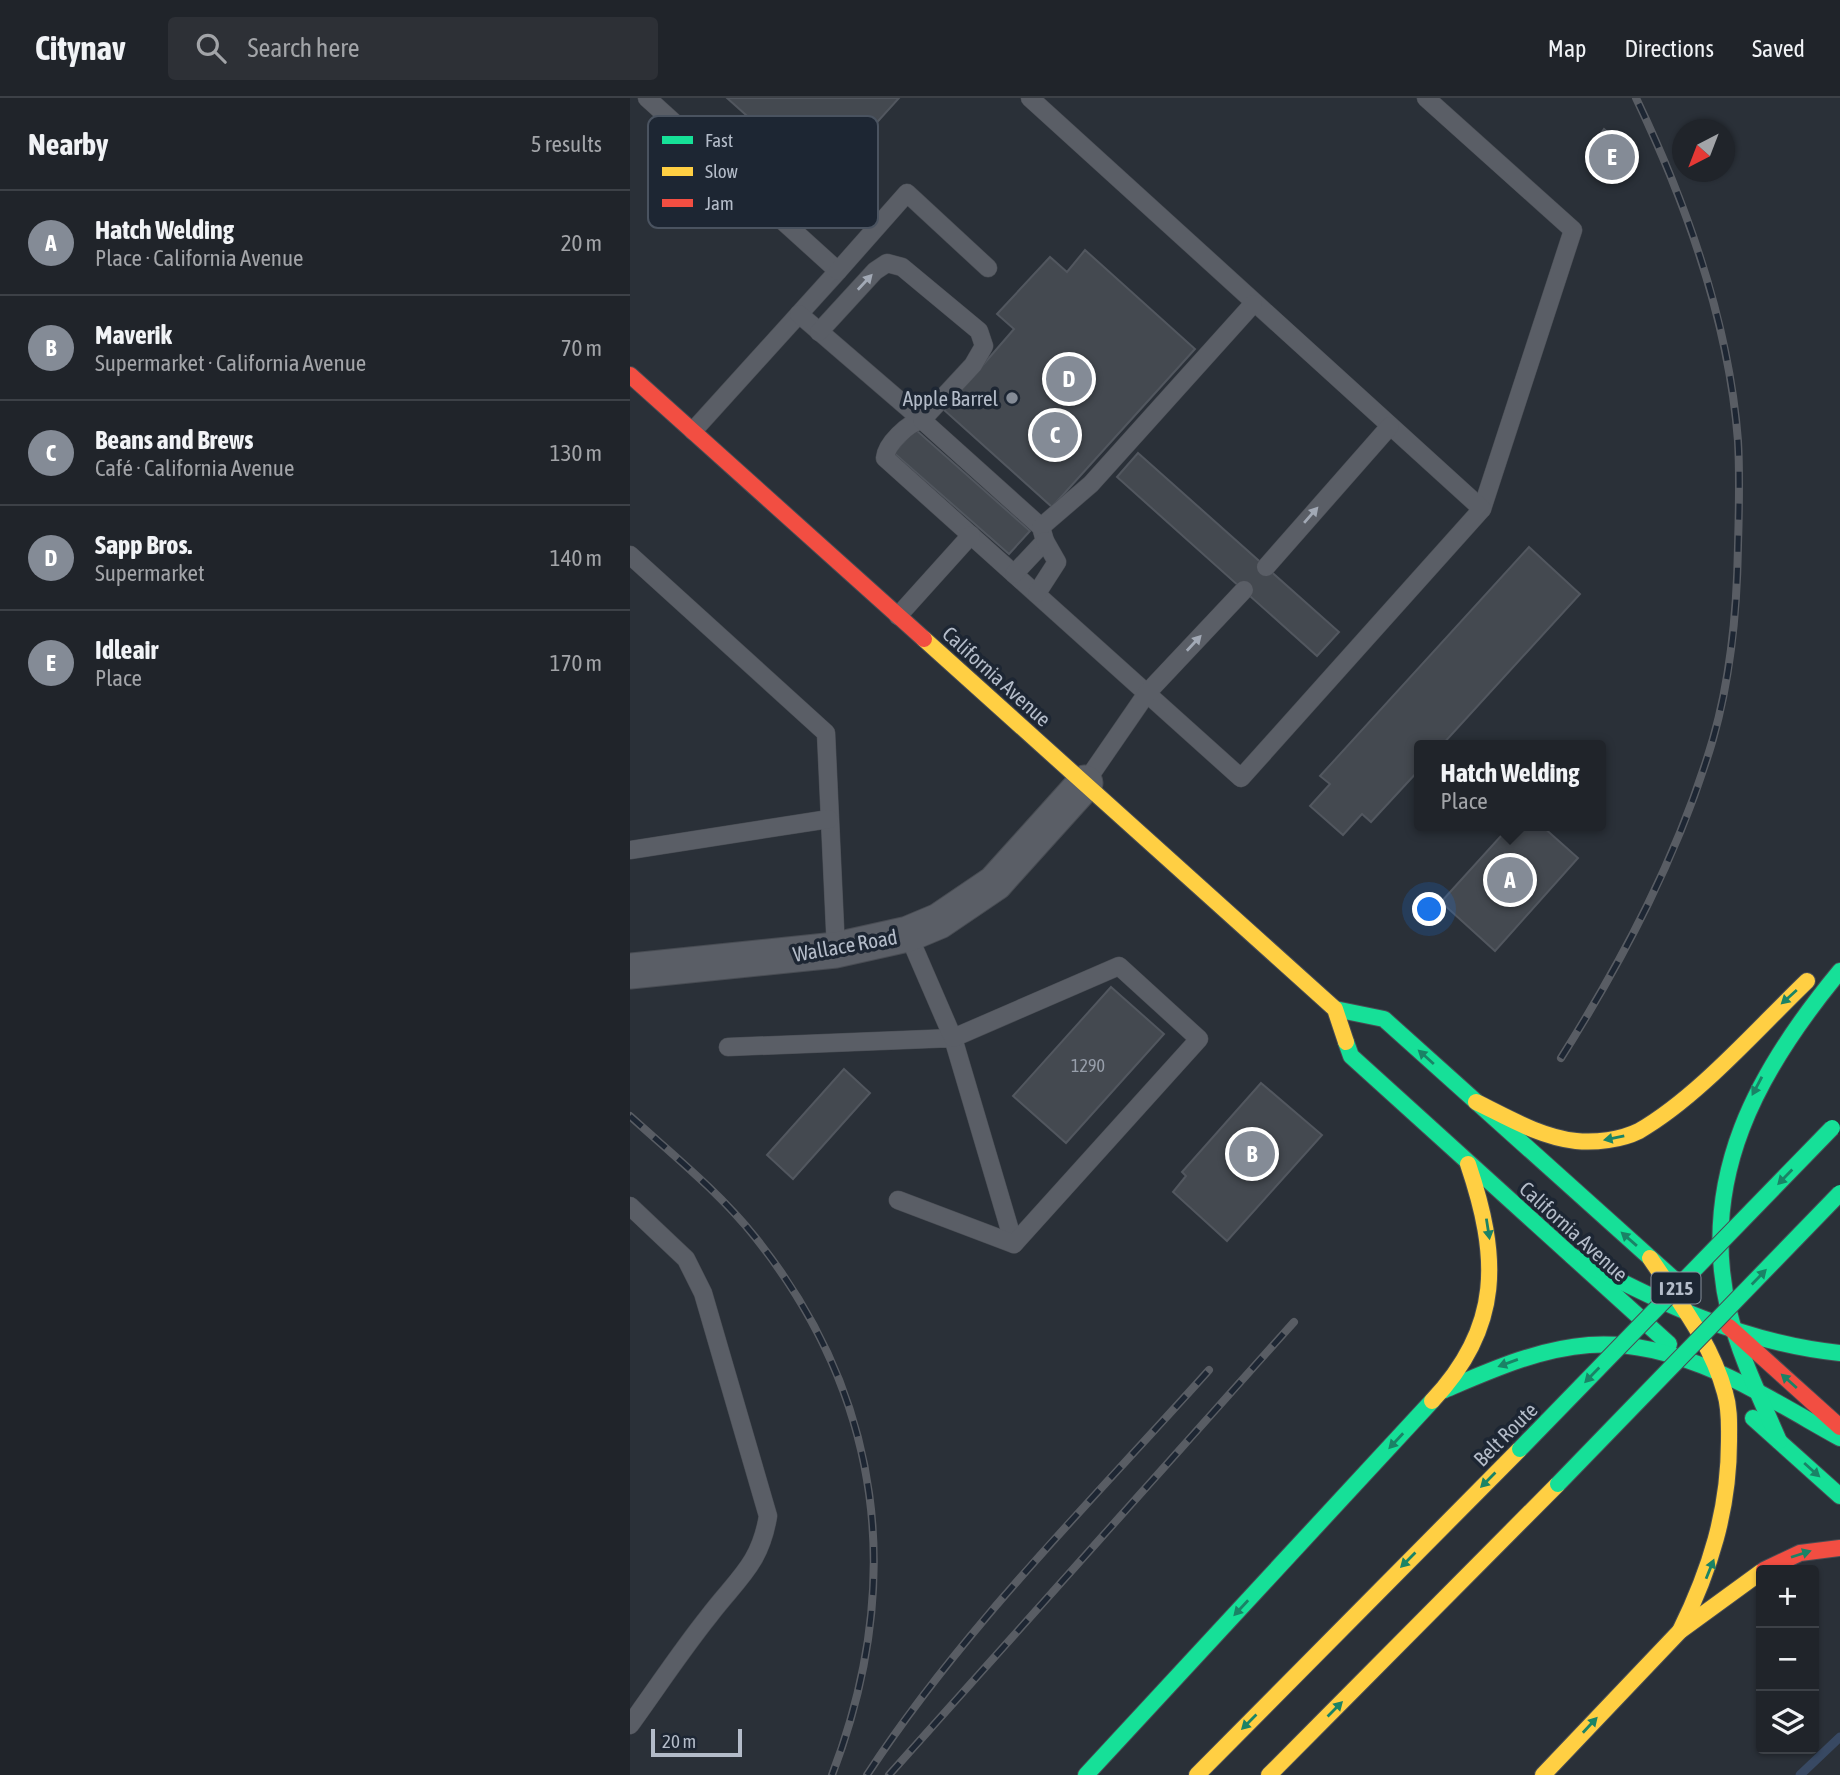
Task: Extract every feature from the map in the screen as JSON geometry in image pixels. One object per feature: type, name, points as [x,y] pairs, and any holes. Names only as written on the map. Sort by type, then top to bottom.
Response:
[{"type":"main road","name":"California Avenue","points":[[630,375],[1335,1009],[1351,1056],[1840,1496]]},
{"type":"main road","points":[[1476,1102],[1528,1128],[1576,1141],[1617,1139],[1638,1131],[1686,1097],[1840,951]]},
{"type":"main road","points":[[1779,1441],[1735,1333],[1725,1293],[1722,1250],[1726,1181],[1736,1136],[1754,1091],[1782,1044],[1840,971]]},
{"type":"main road","name":"California Avenue","points":[[1335,1009],[1384,1019],[1840,1427]]},
{"type":"main road","name":"Belt Route","points":[[1197,1775],[1520,1449],[1836,1124]]},
{"type":"main road","points":[[1086,1775],[1442,1391],[1479,1331],[1492,1275],[1485,1214],[1468,1164]]},
{"type":"main road","name":"I 215","points":[[1269,1775],[1558,1484],[1840,1193]]},
{"type":"main road","points":[[1572,1256],[1688,1315],[1735,1333],[1770,1345],[1840,1353]]},
{"type":"main road","points":[[1650,1258],[1688,1315],[1718,1375],[1725,1392],[1730,1448],[1723,1524],[1712,1565],[1680,1631]]},
{"type":"main road","points":[[1442,1391],[1510,1362],[1576,1346],[1610,1344],[1636,1347],[1718,1375],[1840,1438]]},
{"type":"main road","points":[[1775,1565],[1797,1554],[1823,1547],[1840,1548]]},
{"type":"main road","points":[[1544,1775],[1680,1631],[1756,1576]]},
{"type":"street","name":"Wallace Road","points":[[630,971],[836,950],[908,934],[949,915],[995,883],[1084,783]]},
{"type":"lane","points":[[647,98],[667,116]]},
{"type":"lane","points":[[1030,98],[1253,304],[1482,509]]},
{"type":"lane","points":[[819,332],[875,271],[887,263],[902,267],[979,331],[984,346],[973,365],[922,420],[912,422],[886,452],[885,458],[923,485],[1014,574],[1241,778],[1482,509],[1573,230],[1426,98]]},
{"type":"lane","points":[[878,226],[907,193],[988,268]]},
{"type":"lane","points":[[791,228],[838,271]]},
{"type":"lane","points":[[693,431],[876,228]]},
{"type":"lane","points":[[1014,574],[1043,534],[1253,304]]},
{"type":"lane","points":[[799,314],[922,420],[950,453],[1043,534],[1057,562],[1037,593]]},
{"type":"lane","points":[[1266,566],[1390,426]]},
{"type":"lane","points":[[898,616],[982,540]]},
{"type":"lane","points":[[630,555],[826,733],[836,950]]},
{"type":"lane","points":[[1084,783],[1147,693],[1244,590]]},
{"type":"lane","points":[[630,850],[829,819]]},
{"type":"lane","points":[[908,934],[953,1038],[1014,1244]]},
{"type":"lane","points":[[728,1047],[953,1038],[1119,966],[1199,1039],[1014,1244]]},
{"type":"lane","points":[[898,1200],[1014,1244]]},
{"type":"lane","points":[[630,1206],[686,1259],[703,1293],[768,1516],[763,1543],[745,1574],[709,1615],[630,1725]]},
{"type":"building","points":[[727,98],[899,98],[878,121],[878,116],[747,116]]},
{"type":"building","points":[[1604,129],[1637,160],[1620,181],[1587,153]]},
{"type":"building","points":[[1085,250],[1195,349],[1052,507],[944,410],[1014,329],[997,314],[1050,257],[1067,272]]},
{"type":"building","points":[[915,429],[1030,531],[1009,554],[894,453]]},
{"type":"building","points":[[1138,453],[1339,632],[1317,656],[1117,477]]},
{"type":"building","points":[[1529,547],[1580,594],[1447,740],[1414,740],[1414,775],[1371,822],[1362,814],[1343,835],[1310,806],[1330,784],[1320,776]]},
{"type":"building","points":[[1505,831],[1548,831],[1578,858],[1495,951],[1441,902]]},
{"type":"building","points":[[1111,987],[1164,1034],[1066,1143],[1013,1096]]},
{"type":"building","points":[[844,1069],[870,1093],[793,1179],[767,1155]]},
{"type":"building","points":[[1261,1083],[1322,1135],[1227,1241],[1173,1192],[1186,1176],[1182,1172]]},
{"type":"waterway","points":[[1800,1775],[1840,1737]]},
{"type":"railway","points":[[1561,1058],[1628,943],[1684,823],[1719,715],[1729,668],[1734,619],[1739,454],[1725,352],[1703,265],[1688,222],[1636,98]]},
{"type":"railway","points":[[630,1116],[711,1189],[755,1237],[798,1299],[832,1362],[855,1428],[869,1495],[874,1563],[869,1633],[855,1703],[832,1775]]},
{"type":"railway","points":[[889,1775],[1294,1322]]},
{"type":"railway","points":[[867,1775],[904,1721],[986,1617],[1209,1370]]},
{"type":"traffic: fast","points":[[1779,1441],[1745,1362],[1729,1312],[1721,1263],[1721,1216],[1728,1171],[1742,1128],[1760,1087],[1810,1009],[1840,971]]},
{"type":"traffic: fast","points":[[1335,1009],[1384,1019],[1676,1281]]},
{"type":"traffic: fast","points":[[1346,1042],[1351,1056],[1669,1344]]},
{"type":"traffic: fast","points":[[1520,1449],[1832,1128]]},
{"type":"traffic: fast","points":[[1558,1484],[1840,1193]]},
{"type":"traffic: fast","points":[[1572,1256],[1669,1304],[1735,1330],[1804,1348],[1840,1353]]},
{"type":"traffic: fast","points":[[1442,1391],[1514,1362],[1551,1351],[1589,1345],[1623,1345],[1688,1360],[1720,1373],[1840,1438]]},
{"type":"traffic: fast","points":[[1086,1775],[1432,1401]]},
{"type":"traffic: fast","points":[[1753,1418],[1840,1496]]},
{"type":"traffic: slow","points":[[924,639],[1335,1009],[1346,1042]]},
{"type":"traffic: slow","points":[[1476,1102],[1524,1126],[1563,1139],[1600,1141],[1632,1134],[1661,1117],[1705,1081],[1807,981]]},
{"type":"traffic: slow","points":[[1432,1401],[1455,1373],[1472,1345],[1483,1317],[1488,1289],[1489,1260],[1485,1229],[1468,1164]]},
{"type":"traffic: slow","points":[[1650,1258],[1683,1306],[1712,1357],[1727,1399],[1728,1411],[1726,1491],[1716,1539],[1680,1631]]},
{"type":"traffic: slow","points":[[1197,1775],[1520,1449]]},
{"type":"traffic: slow","points":[[1269,1775],[1558,1484]]},
{"type":"traffic: slow","points":[[1543,1775],[1680,1631],[1756,1576]]},
{"type":"traffic: jam","points":[[630,375],[924,639]]},
{"type":"traffic: jam","points":[[1729,1327],[1840,1427]]},
{"type":"traffic: jam","points":[[1775,1565],[1800,1553],[1840,1548]]},
{"type":"place","name":"Idleair","points":[[1612,157]]},
{"type":"place","name":"Sapp Bros.","points":[[1069,379]]},
{"type":"place","name":"Apple Barrel","points":[[1012,398]]},
{"type":"place","name":"Beans and Brews","points":[[1055,435]]},
{"type":"place","name":"Hatch Welding","points":[[1510,880]]},
{"type":"place","name":"Maverik","points":[[1252,1154]]}]
